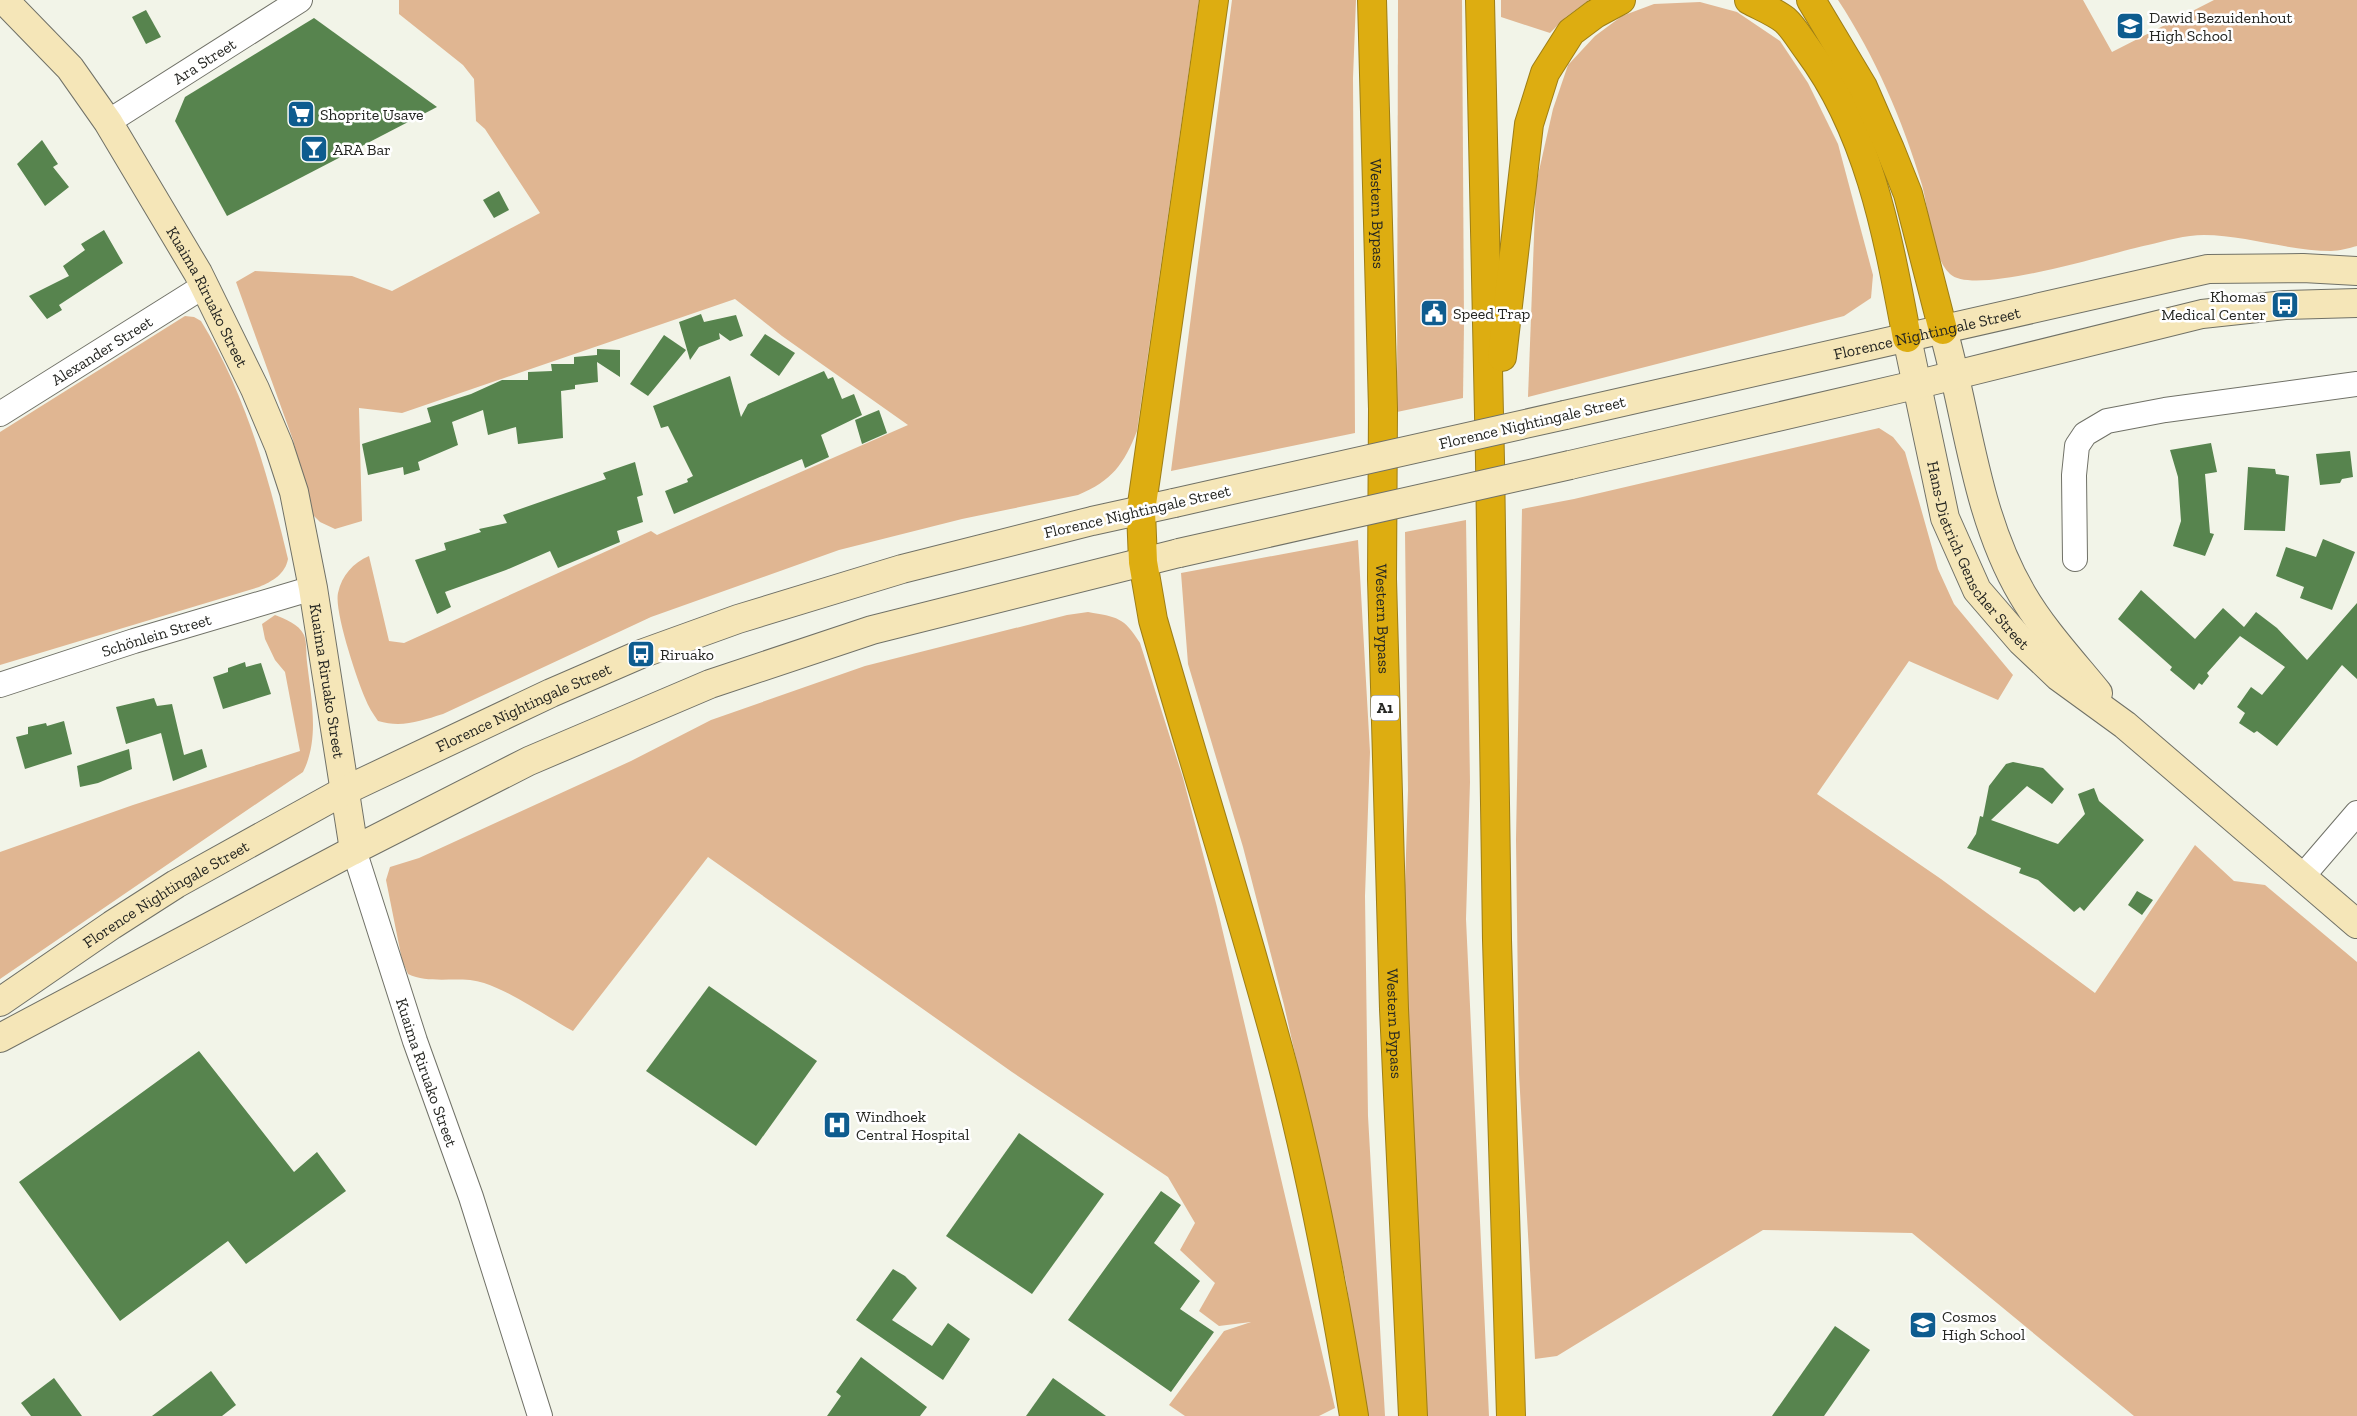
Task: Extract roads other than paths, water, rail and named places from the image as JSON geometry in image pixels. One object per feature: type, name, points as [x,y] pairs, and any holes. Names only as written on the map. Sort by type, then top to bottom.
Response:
[{"type":"highway","points":[[1214,0],[1141,511],[1143,562],[1153,620],[1278,1048],[1309,1171],[1337,1306],[1354,1416]]},
{"type":"highway","name":"Western Bypass","points":[[1372,0],[1383,410],[1382,579],[1394,1009],[1413,1416]]},
{"type":"highway","points":[[1480,0],[1490,461],[1497,940],[1511,1416]]},
{"type":"highway","points":[[1490,461],[1529,124],[1545,73],[1570,32],[1595,14],[1620,0]]},
{"type":"highway","points":[[1749,0],[1785,20],[1822,69],[1857,139],[1874,186],[1888,238],[1907,338]]},
{"type":"highway","points":[[1811,0],[1863,87],[1890,149],[1908,194],[1943,330]]},
{"type":"main road","name":"Kuaima Riruako Street","points":[[4,0],[70,68],[108,122],[204,286],[254,389],[279,446],[294,492],[313,588],[354,850]]},
{"type":"main road","name":"Florence Nightingale Street","points":[[0,1002],[112,925],[176,884],[344,791],[560,689],[641,654],[738,619],[902,569],[1092,521],[2208,269],[2303,268],[2357,271]]},
{"type":"main road","points":[[0,1038],[354,850],[529,761],[710,684],[872,630],[1179,553],[1915,385],[2202,314],[2285,305],[2357,303]]},
{"type":"main road","name":"Hans-Dietrich Genscher Street","points":[[1943,330],[1956,375],[1983,499],[1991,524],[2018,587],[2055,642],[2125,725]]},
{"type":"main road","name":"Hans-Dietrich Genscher Street","points":[[1907,338],[1915,385],[1945,518],[1977,590],[2021,641],[2059,677],[2125,725],[2357,924]]},
{"type":"street","name":"Ara Street","points":[[108,122],[300,0]]},
{"type":"street","name":"Alexander Street","points":[[0,414],[204,286]]},
{"type":"street","points":[[2075,559],[2074,475],[2077,446],[2085,434],[2107,421],[2165,410],[2357,384]]},
{"type":"street","name":"Schönlein Street","points":[[0,685],[134,640],[313,588]]},
{"type":"street","points":[[2302,877],[2357,813]]},
{"type":"street","name":"Kuaima Riruako Street","points":[[354,850],[415,1041],[471,1198],[540,1416]]},
{"type":"place","name":"Dawid Bezuidenhout High School","points":[[2130,26]]},
{"type":"place","name":"Shoprite Usave","points":[[301,114]]},
{"type":"place","name":"ARA Bar","points":[[314,149]]},
{"type":"place","name":"Khomas Medical Center","points":[[2285,305]]},
{"type":"place","name":"Speed Trap","points":[[1434,313]]},
{"type":"place","name":"Riruako","points":[[641,654]]},
{"type":"place","name":"Windhoek Central Hospital","points":[[837,1125]]},
{"type":"place","name":"Cosmos High School","points":[[1923,1325]]}]
